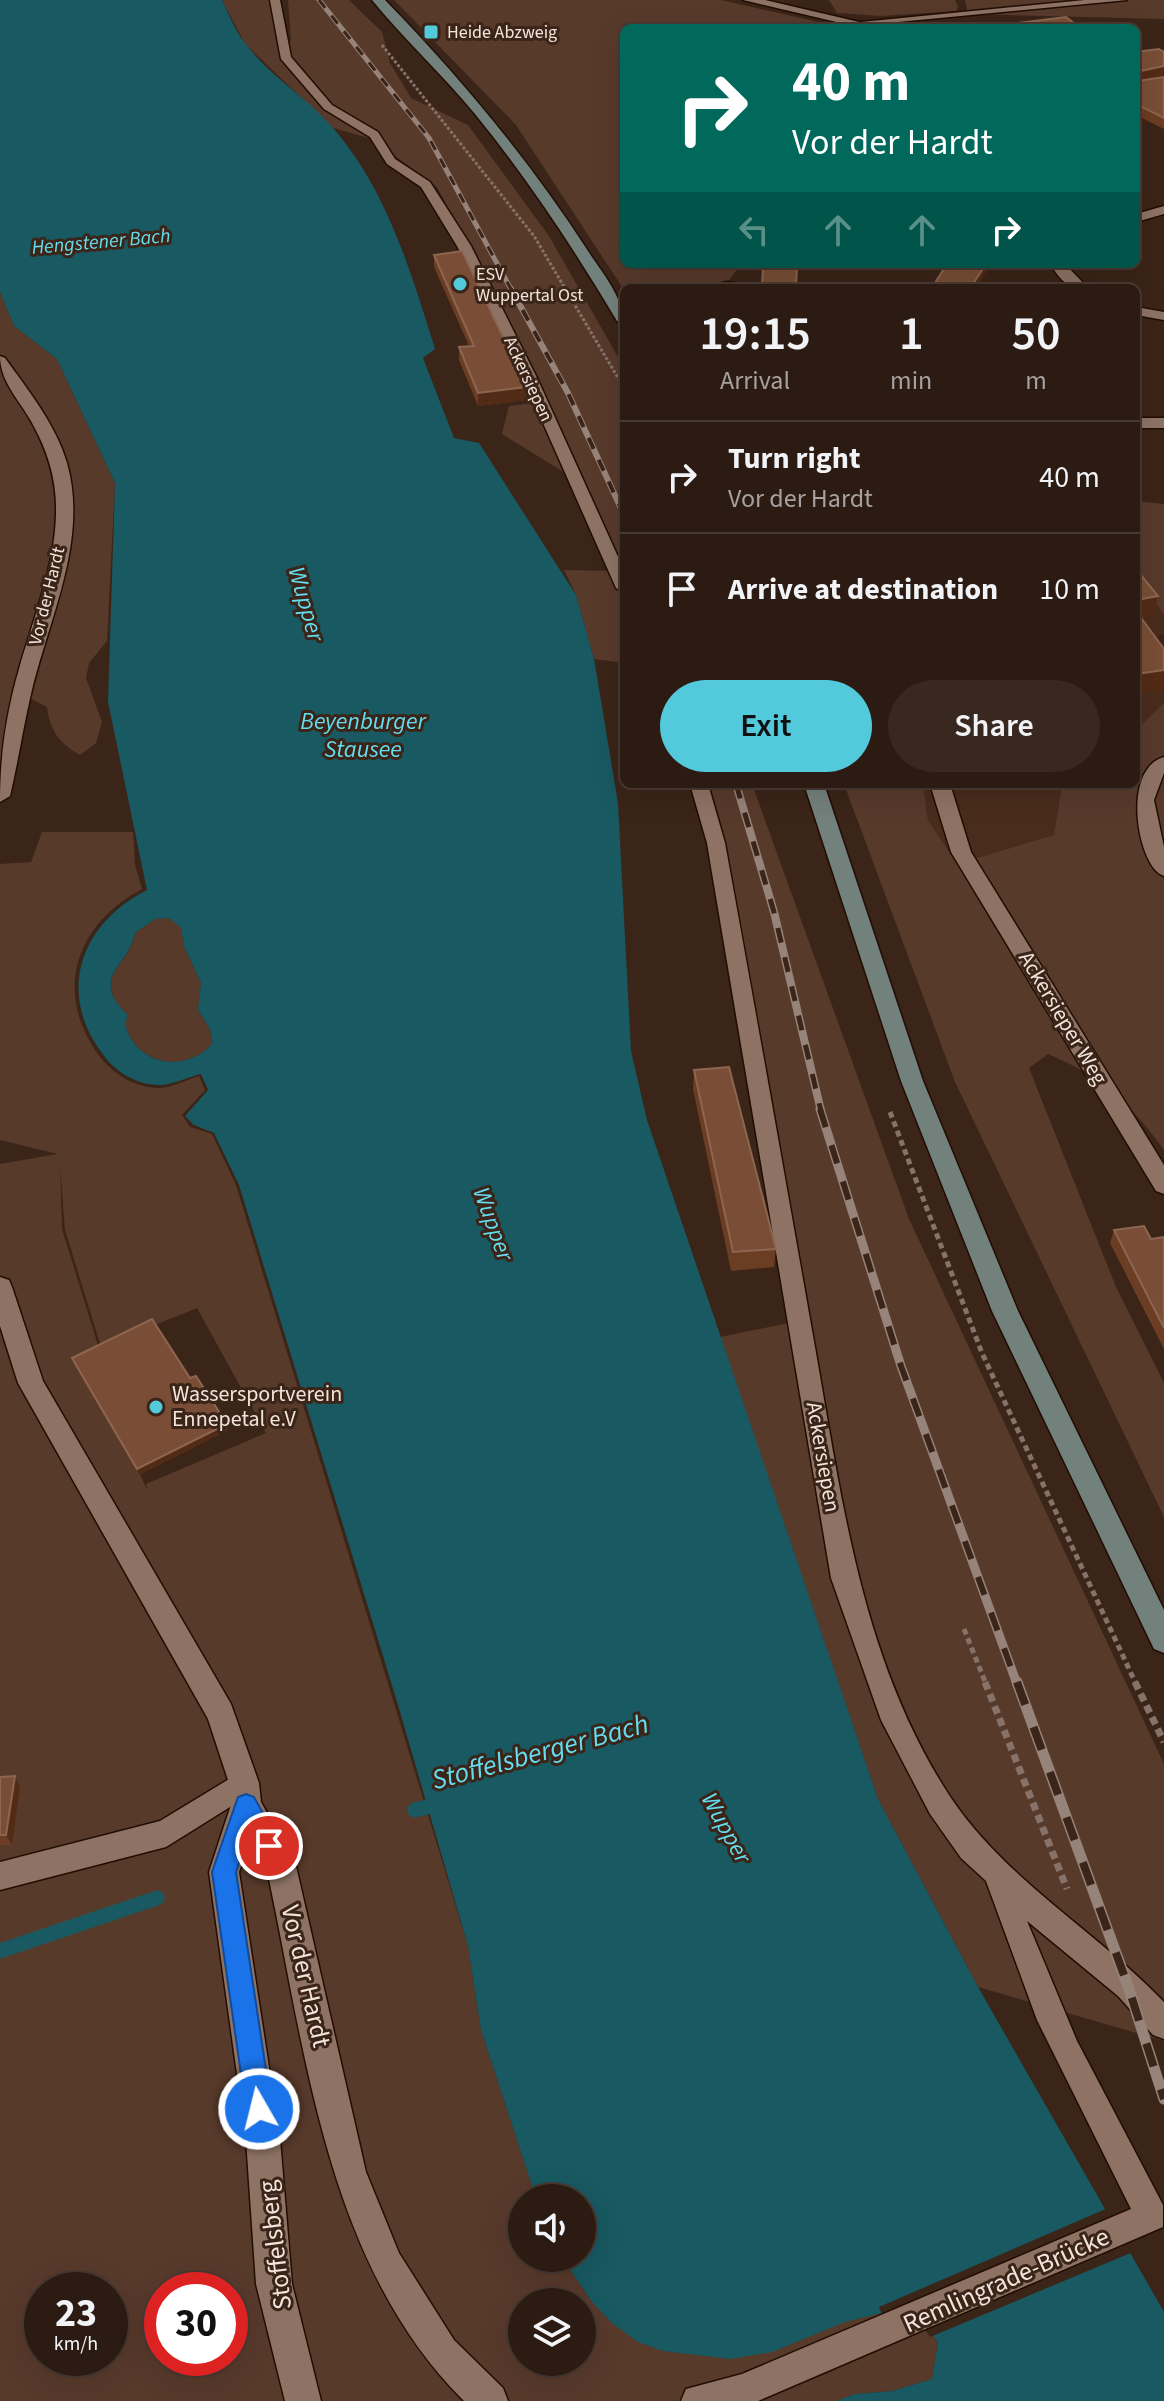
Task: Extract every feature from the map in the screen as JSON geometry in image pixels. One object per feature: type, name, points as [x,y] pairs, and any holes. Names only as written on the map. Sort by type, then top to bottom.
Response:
[{"type":"main road","points":[[378,0],[468,98],[549,202],[620,315]]},
{"type":"main road","points":[[815,788],[912,1081],[999,1296],[1164,1640]]},
{"type":"street","points":[[749,0],[861,24]]},
{"type":"street","points":[[1060,268],[1076,284]]},
{"type":"street","points":[[1140,312],[1164,316]]},
{"type":"street","name":"Vor der Hardt","points":[[0,361],[31,407],[58,463],[63,504],[60,554],[22,693],[0,796]]},
{"type":"street","points":[[1140,423],[1164,423]]},
{"type":"street","name":"Ackersieper Weg","points":[[941,788],[961,852],[1164,1185]]},
{"type":"street","name":"Vor der Hardt","points":[[0,1287],[31,1383],[221,1714],[245,1794],[281,1866],[349,2172],[386,2265],[441,2353],[490,2401]]},
{"type":"street","name":"Stoffelsberg","points":[[245,1794],[224,1872],[263,2139],[274,2284],[303,2401]]},
{"type":"lane","name":"Ackersiepen","points":[[275,0],[285,57],[328,107],[374,135],[391,161],[426,185],[464,246],[531,380],[620,579]]},
{"type":"lane","points":[[856,23],[1122,0]]},
{"type":"lane","points":[[948,24],[953,16]]},
{"type":"lane","points":[[1140,217],[1164,210]]},
{"type":"lane","points":[[1164,763],[1148,779],[1144,792],[1151,838],[1164,870]]},
{"type":"lane","name":"Ackersiepen","points":[[700,788],[716,843],[844,1578],[890,1711],[940,1805],[971,1848],[998,1878],[1128,1986],[1164,2024]]},
{"type":"lane","points":[[0,1876],[166,1833],[245,1794]]},
{"type":"lane","name":"Remlingrade-Brücke","points":[[698,2401],[742,2391],[889,2331],[1152,2216],[1053,2027],[1013,1929],[998,1878]]},
{"type":"path","points":[[376,37],[534,236],[620,381]]},
{"type":"path","points":[[964,1629],[1070,1899]]},
{"type":"shaded area","points":[[222,0],[271,0],[277,12],[278,42],[291,41],[288,0],[349,0],[382,32],[390,63],[411,98],[468,125],[549,236],[620,363],[620,662],[594,659],[576,595],[564,570],[618,571],[575,479],[502,434],[509,406],[534,403],[544,389],[437,187],[372,139],[333,128],[245,44]]},
{"type":"shaded area","points":[[394,0],[721,0],[826,24],[620,24],[620,268],[738,268],[726,284],[620,284],[516,125]]},
{"type":"shaded area","points":[[829,0],[955,0],[958,6],[956,11],[881,16],[837,13]]},
{"type":"shaded area","points":[[965,0],[1164,0],[1164,19],[968,14]]},
{"type":"shaded area","points":[[0,292],[14,326],[57,359],[115,483],[107,641],[89,663],[86,678],[102,722],[96,743],[80,755],[61,741],[53,730],[47,707],[22,694],[0,796]]},
{"type":"shaded area","points":[[1140,501],[1164,504],[1164,615],[1140,579]]},
{"type":"shaded area","points":[[1140,579],[1164,615],[1164,634],[1142,642],[1164,669],[1164,703],[1140,726]]},
{"type":"shaded area","points":[[1164,703],[1164,1150],[1127,1105],[1084,1072],[1048,1054],[1029,1068],[1116,1287],[1164,1383],[1164,1517],[955,1082],[845,788],[924,788],[928,820],[957,864],[1054,835],[1061,788],[1140,788],[1140,726]]},
{"type":"shaded area","points":[[708,788],[753,788],[909,1219],[1164,1764],[1164,2041],[978,1987],[878,1799],[720,1337],[809,1319],[728,861]]},
{"type":"shaded area","points":[[924,788],[1061,788],[1054,835],[957,864],[928,820]]},
{"type":"shaded area","points":[[42,832],[133,832],[135,865],[142,889],[119,904],[86,941],[78,963],[75,986],[77,1009],[100,1057],[126,1079],[141,1086],[158,1088],[199,1076],[205,1090],[182,1115],[190,1127],[212,1134],[236,1185],[468,1946],[481,2030],[531,2184],[508,2184],[508,2272],[572,2272],[582,2288],[508,2288],[508,2376],[596,2376],[596,2305],[663,2351],[691,2352],[914,2305],[938,2343],[932,2379],[892,2391],[855,2394],[836,2401],[0,2401],[0,1164],[58,1154],[0,1140],[0,864],[31,862]],"holes":[[[60,1166],[65,1230],[101,1347],[197,1308],[266,1433],[146,1484],[147,1490],[132,1455],[62,1229]]]},
{"type":"shaded area","points":[[169,918],[181,927],[184,946],[201,983],[198,1010],[210,1029],[212,1044],[201,1054],[175,1062],[149,1056],[138,1048],[130,1037],[125,1023],[128,1015],[117,1002],[111,981],[132,945],[135,933],[155,919]]},
{"type":"water","name":"Beyenburger Stausee","points":[[0,0],[222,0],[238,33],[255,55],[323,117],[352,152],[368,178],[383,205],[417,291],[435,349],[423,358],[454,438],[479,443],[576,595],[594,659],[618,803],[631,1051],[647,1120],[878,1799],[978,1987],[1164,2312],[1164,2401],[836,2401],[855,2394],[892,2391],[932,2379],[938,2343],[914,2305],[845,2322],[772,2352],[730,2359],[663,2351],[638,2342],[613,2324],[596,2306],[596,2288],[582,2288],[572,2272],[596,2272],[596,2184],[531,2184],[481,2030],[468,1946],[398,1705],[239,1185],[214,1133],[194,1125],[185,1116],[208,1090],[201,1074],[159,1085],[142,1083],[126,1076],[102,1053],[88,1030],[80,1006],[82,961],[92,940],[124,904],[147,890],[108,702],[115,483],[57,359],[14,326],[0,292]],"holes":[[[169,918],[181,928],[184,946],[201,983],[198,1010],[210,1029],[212,1044],[200,1054],[174,1062],[149,1056],[138,1048],[125,1023],[128,1015],[111,991],[111,981],[135,933],[155,919]]]},
{"type":"pier","points":[[1108,2208],[1133,2252],[930,2337],[912,2310],[883,2317],[879,2307]]},
{"type":"building","points":[[1066,17],[1075,24],[1009,24]]},
{"type":"building","points":[[1159,49],[1164,52],[1164,66],[1140,71],[1140,51]]},
{"type":"building","points":[[1164,77],[1164,118],[1140,106],[1140,81]]},
{"type":"building","points":[[462,251],[527,387],[478,393],[459,347],[474,346],[434,255]]},
{"type":"building","points":[[763,268],[797,268],[796,284],[762,284]]},
{"type":"building","points":[[944,268],[983,268],[973,284],[934,284]]},
{"type":"building","points":[[1140,574],[1158,596],[1140,599]]},
{"type":"building","points":[[1140,616],[1164,649],[1164,670],[1140,673]]},
{"type":"building","points":[[729,1067],[776,1249],[733,1252],[694,1070]]},
{"type":"building","points":[[1144,1226],[1151,1239],[1164,1237],[1164,1328],[1114,1230]]},
{"type":"building","name":"Wassersportverein Ennepetal e.V","points":[[152,1319],[190,1378],[196,1376],[227,1424],[137,1469],[72,1358]]},
{"type":"building","points":[[15,1776],[6,1835],[0,1835],[0,1777]]},
{"type":"waterway","name":"Stoffelsberger Bach","points":[[415,1810],[442,1803]]},
{"type":"waterway","name":"Stoffelsberger Bach","points":[[0,1951],[157,1898]]},
{"type":"railway","points":[[319,0],[429,138],[512,291]]},
{"type":"railway","points":[[511,289],[568,393],[620,506]]},
{"type":"railway","points":[[737,788],[774,912],[821,1111]]},
{"type":"railway","points":[[820,1109],[901,1366],[1017,1684]]},
{"type":"railway","points":[[1017,1682],[1128,1986],[1164,2099]]},
{"type":"place","name":"Heide Abzweig","points":[[431,32]]},
{"type":"place","name":"ESV Wuppertal Ost","points":[[460,284]]},
{"type":"place","name":"Wassersportverein Ennepetal e.V","points":[[156,1407]]},
{"type":"route","points":[[259,2109],[224,1872],[246,1805],[269,1846]]},
{"type":"water label","name":"Hengstener Bach","points":[[101,242]]},
{"type":"water label","name":"Wupper","points":[[306,604]]},
{"type":"water label","name":"Wupper","points":[[493,1224]]},
{"type":"water label","name":"Wupper","points":[[726,1828]]}]
